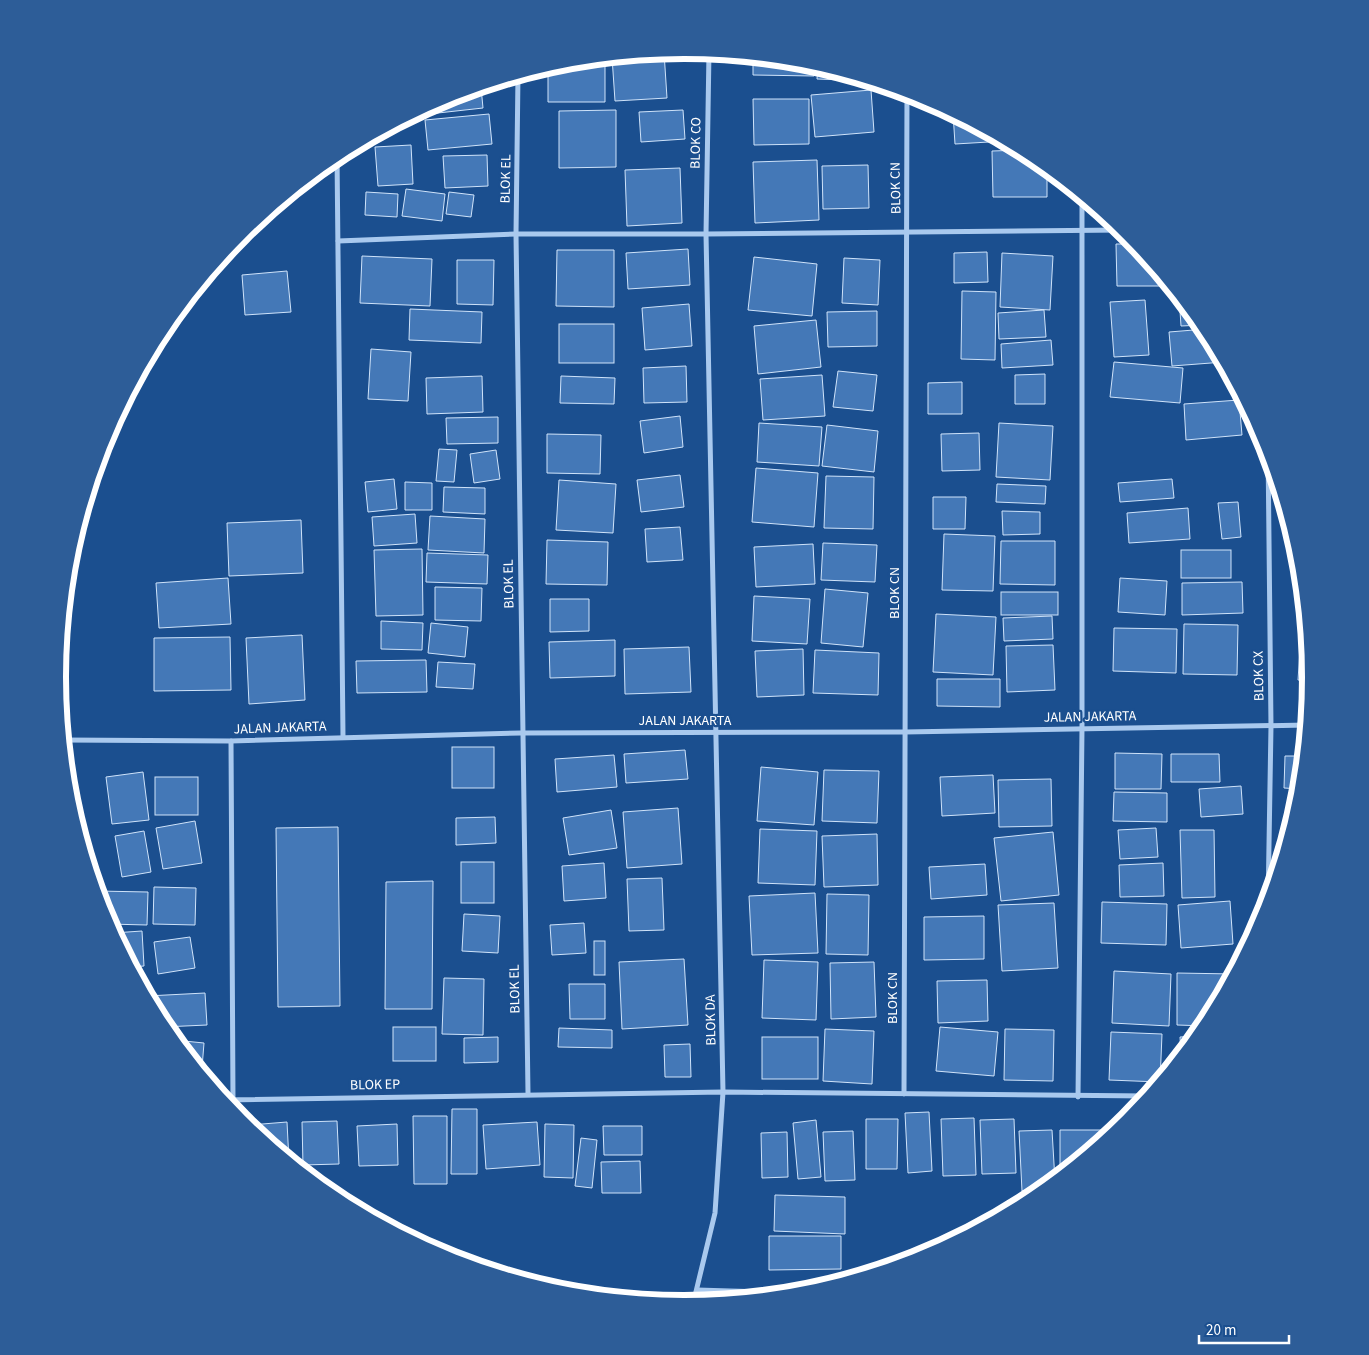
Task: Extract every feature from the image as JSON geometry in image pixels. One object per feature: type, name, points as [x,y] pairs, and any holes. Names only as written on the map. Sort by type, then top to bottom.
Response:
[{"type":"street","name":"BLOK CO","points":[[709,60],[706,234],[718,732]]},
{"type":"street","name":"BLOK EL","points":[[518,82],[516,234],[528,1093]]},
{"type":"street","name":"BLOK CN","points":[[904,1094],[907,101]]},
{"type":"street","points":[[337,166],[342,737]]},
{"type":"street","points":[[1078,1097],[1082,728],[1082,204]]},
{"type":"street","points":[[338,241],[516,234],[1111,230]]},
{"type":"street","name":"BLOK CX","points":[[1268,474],[1271,726],[1268,880]]},
{"type":"street","name":"JALAN JAKARTA","points":[[69,740],[231,740],[522,733],[905,732],[1301,725]]},
{"type":"street","name":"BLOK DA","points":[[695,1296],[715,1213],[724,1092],[718,732]]},
{"type":"street","points":[[231,740],[233,1100]]},
{"type":"street","name":"BLOK EP","points":[[233,1100],[528,1093],[724,1092],[1140,1096]]},
{"type":"street","points":[[697,1290],[753,1292]]},
{"type":"building","points":[[664,59],[667,98],[615,101],[612,63]]},
{"type":"building","points":[[753,63],[814,73],[814,76],[753,75]]},
{"type":"building","points":[[605,65],[605,102],[548,102],[548,75]]},
{"type":"building","points":[[817,74],[845,80],[817,79]]},
{"type":"building","points":[[871,90],[874,132],[815,137],[811,95]]},
{"type":"building","points":[[482,94],[483,108],[431,114]]},
{"type":"building","points":[[753,99],[809,99],[809,144],[754,145]]},
{"type":"building","points":[[616,110],[616,167],[559,168],[559,111]]},
{"type":"building","points":[[683,110],[685,139],[641,142],[639,112]]},
{"type":"building","points":[[489,114],[492,144],[428,150],[425,120]]},
{"type":"building","points":[[954,121],[989,139],[989,142],[955,144]]},
{"type":"building","points":[[411,145],[413,184],[378,186],[375,147]]},
{"type":"building","points":[[1008,150],[1047,177],[1047,197],[993,197],[992,151]]},
{"type":"building","points":[[487,155],[488,186],[445,188],[443,156]]},
{"type":"building","points":[[817,160],[819,220],[755,223],[753,162]]},
{"type":"building","points":[[868,165],[869,208],[823,209],[822,166]]},
{"type":"building","points":[[680,168],[682,223],[627,226],[625,170]]},
{"type":"building","points":[[406,189],[445,194],[442,221],[402,216]]},
{"type":"building","points":[[366,192],[398,194],[397,217],[365,215]]},
{"type":"building","points":[[449,192],[474,195],[471,217],[446,214]]},
{"type":"building","points":[[1116,244],[1126,244],[1163,286],[1117,286]]},
{"type":"building","points":[[688,249],[690,285],[628,289],[626,253]]},
{"type":"building","points":[[557,250],[614,250],[614,307],[556,306]]},
{"type":"building","points":[[987,252],[988,282],[954,283],[954,253]]},
{"type":"building","points":[[1002,253],[1053,256],[1050,310],[1000,307]]},
{"type":"building","points":[[362,256],[432,259],[430,306],[360,303]]},
{"type":"building","points":[[754,257],[817,264],[812,316],[748,310]]},
{"type":"building","points":[[844,258],[880,260],[878,305],[842,303]]},
{"type":"building","points":[[457,260],[494,260],[493,305],[457,304]]},
{"type":"building","points":[[287,271],[291,312],[245,315],[242,275]]},
{"type":"building","points":[[962,291],[996,292],[995,360],[961,359]]},
{"type":"building","points":[[1145,300],[1149,355],[1114,357],[1110,302]]},
{"type":"building","points":[[689,304],[692,346],[645,350],[642,308]]},
{"type":"building","points":[[1180,308],[1193,325],[1181,326]]},
{"type":"building","points":[[410,309],[482,312],[481,343],[409,340]]},
{"type":"building","points":[[1044,310],[1046,337],[999,339],[998,313]]},
{"type":"building","points":[[877,311],[877,346],[828,347],[827,312]]},
{"type":"building","points":[[816,320],[821,367],[758,374],[754,326]]},
{"type":"building","points":[[559,324],[614,324],[614,363],[559,363]]},
{"type":"building","points":[[1196,330],[1217,363],[1172,366],[1169,332]]},
{"type":"building","points":[[1051,340],[1053,365],[1002,368],[1001,344]]},
{"type":"building","points":[[371,349],[411,352],[408,401],[368,399]]},
{"type":"building","points":[[1114,362],[1183,368],[1180,403],[1110,397]]},
{"type":"building","points":[[686,366],[687,402],[644,403],[643,368]]},
{"type":"building","points":[[838,371],[877,375],[873,411],[833,407]]},
{"type":"building","points":[[1045,374],[1045,404],[1015,404],[1015,375]]},
{"type":"building","points":[[822,375],[825,416],[763,420],[760,379]]},
{"type":"building","points":[[482,376],[483,412],[427,414],[426,378]]},
{"type":"building","points":[[561,376],[615,378],[614,404],[560,403]]},
{"type":"building","points":[[962,382],[962,414],[928,414],[928,383]]},
{"type":"building","points":[[1237,400],[1239,405],[1242,435],[1186,440],[1184,404]]},
{"type":"building","points":[[680,416],[683,447],[644,453],[640,421]]},
{"type":"building","points":[[498,417],[498,443],[447,444],[446,418]]},
{"type":"building","points":[[759,423],[822,427],[819,466],[757,462]]},
{"type":"building","points":[[999,423],[1053,426],[1050,480],[996,477]]},
{"type":"building","points":[[827,425],[878,431],[874,472],[822,466]]},
{"type":"building","points":[[979,433],[980,470],[942,471],[941,434]]},
{"type":"building","points":[[547,434],[601,435],[600,474],[547,473]]},
{"type":"building","points":[[439,449],[457,450],[454,482],[436,481]]},
{"type":"building","points":[[496,450],[500,479],[474,483],[470,454]]},
{"type":"building","points":[[756,468],[818,473],[814,527],[752,522]]},
{"type":"building","points":[[680,475],[684,507],[641,512],[637,480]]},
{"type":"building","points":[[826,476],[874,477],[873,529],[824,528]]},
{"type":"building","points":[[394,479],[397,509],[368,512],[365,482]]},
{"type":"building","points":[[1172,479],[1174,498],[1120,502],[1118,483]]},
{"type":"building","points":[[559,480],[616,484],[613,533],[556,530]]},
{"type":"building","points":[[405,482],[432,483],[432,510],[405,510]]},
{"type":"building","points":[[997,484],[1046,486],[1045,504],[996,502]]},
{"type":"building","points":[[444,487],[485,488],[485,514],[443,512]]},
{"type":"building","points":[[933,497],[966,497],[965,529],[933,529]]},
{"type":"building","points":[[1238,502],[1241,537],[1222,539],[1218,503]]},
{"type":"building","points":[[1188,508],[1190,539],[1129,543],[1127,513]]},
{"type":"building","points":[[1002,511],[1040,512],[1040,534],[1003,535]]},
{"type":"building","points":[[415,514],[417,543],[374,546],[372,517]]},
{"type":"building","points":[[430,516],[485,519],[484,553],[428,550]]},
{"type":"building","points":[[301,520],[303,573],[229,576],[227,523]]},
{"type":"building","points":[[680,527],[683,560],[647,562],[645,529]]},
{"type":"building","points":[[944,534],[995,536],[993,591],[942,590]]},
{"type":"building","points":[[547,540],[608,542],[607,585],[546,584]]},
{"type":"building","points":[[1001,541],[1055,541],[1055,585],[1000,584]]},
{"type":"building","points":[[823,543],[877,545],[875,582],[821,580]]},
{"type":"building","points":[[813,544],[815,584],[756,587],[754,547]]},
{"type":"building","points":[[422,549],[423,615],[376,616],[374,550]]},
{"type":"building","points":[[1181,550],[1231,550],[1231,578],[1181,578]]},
{"type":"building","points":[[427,553],[488,555],[487,584],[426,582]]},
{"type":"building","points":[[228,578],[231,624],[159,628],[156,583]]},
{"type":"building","points":[[1120,578],[1167,581],[1165,615],[1118,612]]},
{"type":"building","points":[[1242,582],[1243,613],[1182,615],[1182,583]]},
{"type":"building","points":[[435,587],[482,588],[481,621],[435,620]]},
{"type":"building","points":[[825,589],[868,593],[863,647],[821,643]]},
{"type":"building","points":[[1297,591],[1299,606],[1297,606]]},
{"type":"building","points":[[1001,592],[1058,592],[1058,615],[1001,615]]},
{"type":"building","points":[[754,596],[810,599],[807,644],[752,641]]},
{"type":"building","points":[[550,599],[589,599],[589,631],[550,632]]},
{"type":"building","points":[[936,614],[996,617],[993,675],[933,672]]},
{"type":"building","points":[[1052,616],[1053,639],[1004,641],[1003,618]]},
{"type":"building","points":[[69,617],[69,638],[67,638]]},
{"type":"building","points":[[381,621],[423,623],[422,650],[381,649]]},
{"type":"building","points":[[431,623],[468,627],[465,657],[428,653]]},
{"type":"building","points":[[1184,624],[1238,625],[1237,675],[1183,674]]},
{"type":"building","points":[[1114,628],[1177,629],[1176,673],[1113,671]]},
{"type":"building","points":[[302,635],[305,700],[249,704],[246,638]]},
{"type":"building","points":[[230,637],[231,690],[154,691],[154,638]]},
{"type":"building","points":[[615,640],[615,676],[550,678],[549,642]]},
{"type":"building","points":[[1053,645],[1055,690],[1007,692],[1006,646]]},
{"type":"building","points":[[689,647],[691,692],[625,694],[624,649]]},
{"type":"building","points":[[803,649],[804,695],[757,697],[755,651]]},
{"type":"building","points":[[815,650],[879,653],[878,695],[813,693]]},
{"type":"building","points":[[1300,650],[1302,650],[1303,680],[1298,680]]},
{"type":"building","points":[[426,660],[427,692],[357,693],[356,661]]},
{"type":"building","points":[[438,662],[475,664],[473,689],[436,687]]},
{"type":"building","points":[[937,679],[1000,679],[1000,707],[937,706]]},
{"type":"building","points":[[452,747],[494,747],[494,788],[452,788]]},
{"type":"building","points":[[685,750],[688,779],[626,783],[624,754]]},
{"type":"building","points":[[1115,753],[1162,754],[1161,789],[1115,789]]},
{"type":"building","points":[[1171,754],[1219,754],[1220,782],[1171,782]]},
{"type":"building","points":[[614,755],[617,787],[557,792],[555,759]]},
{"type":"building","points":[[1285,756],[1298,756],[1293,789],[1284,788]]},
{"type":"building","points":[[761,767],[818,772],[814,825],[757,821]]},
{"type":"building","points":[[824,770],[879,771],[877,823],[822,821]]},
{"type":"building","points":[[143,772],[149,820],[112,824],[106,777]]},
{"type":"building","points":[[993,775],[995,813],[942,816],[940,777]]},
{"type":"building","points":[[155,777],[198,777],[198,815],[155,815]]},
{"type":"building","points":[[1051,779],[1052,826],[999,827],[998,780]]},
{"type":"building","points":[[1241,786],[1243,814],[1201,817],[1199,789]]},
{"type":"building","points":[[1114,792],[1167,793],[1167,822],[1113,821]]},
{"type":"building","points":[[678,808],[682,864],[627,868],[623,812]]},
{"type":"building","points":[[611,810],[617,848],[569,855],[563,818]]},
{"type":"building","points":[[495,817],[496,843],[456,845],[456,818]]},
{"type":"building","points":[[195,821],[202,863],[163,869],[156,828]]},
{"type":"building","points":[[338,827],[340,1006],[278,1007],[276,828]]},
{"type":"building","points":[[1156,828],[1158,857],[1120,859],[1118,830]]},
{"type":"building","points":[[760,829],[817,831],[815,885],[758,883]]},
{"type":"building","points":[[1180,830],[1214,830],[1215,897],[1182,898]]},
{"type":"building","points":[[144,831],[151,872],[122,877],[115,836]]},
{"type":"building","points":[[1053,832],[1059,895],[1001,901],[994,838]]},
{"type":"building","points":[[877,834],[878,885],[824,887],[822,836]]},
{"type":"building","points":[[461,862],[494,862],[494,903],[461,903]]},
{"type":"building","points":[[604,863],[606,898],[564,901],[562,866]]},
{"type":"building","points":[[1163,863],[1164,896],[1120,897],[1119,865]]},
{"type":"building","points":[[985,864],[987,895],[931,899],[929,867]]},
{"type":"building","points":[[662,878],[664,930],[629,931],[627,879]]},
{"type":"building","points":[[433,881],[432,1009],[385,1009],[386,882]]},
{"type":"building","points":[[154,887],[196,888],[195,925],[153,924]]},
{"type":"building","points":[[105,891],[148,892],[147,925],[118,924]]},
{"type":"building","points":[[815,893],[818,953],[752,955],[749,896]]},
{"type":"building","points":[[827,894],[869,895],[868,955],[826,954]]},
{"type":"building","points":[[1230,901],[1233,944],[1181,948],[1178,905]]},
{"type":"building","points":[[1102,902],[1167,904],[1166,945],[1101,943]]},
{"type":"building","points":[[1054,903],[1058,968],[1002,971],[998,905]]},
{"type":"building","points":[[464,914],[500,916],[498,953],[462,951]]},
{"type":"building","points":[[984,916],[984,959],[924,960],[924,917]]},
{"type":"building","points":[[584,923],[586,953],[552,955],[550,925]]},
{"type":"building","points":[[142,931],[144,966],[138,966],[121,932]]},
{"type":"building","points":[[190,937],[195,968],[158,974],[154,942]]},
{"type":"building","points":[[594,941],[605,941],[605,975],[594,975]]},
{"type":"building","points":[[684,959],[688,1025],[622,1029],[619,962]]},
{"type":"building","points":[[764,960],[818,962],[816,1020],[762,1018]]},
{"type":"building","points":[[874,962],[876,1017],[831,1019],[830,963]]},
{"type":"building","points":[[1114,971],[1171,974],[1169,1026],[1112,1023]]},
{"type":"building","points":[[1177,973],[1227,974],[1196,1026],[1177,1025]]},
{"type":"building","points":[[444,978],[484,979],[483,1035],[442,1034]]},
{"type":"building","points":[[987,980],[988,1021],[938,1023],[937,981]]},
{"type":"building","points":[[569,984],[605,984],[605,1019],[570,1019]]},
{"type":"building","points":[[205,993],[207,1025],[174,1026],[154,996]]},
{"type":"building","points":[[393,1027],[436,1027],[436,1061],[393,1061]]},
{"type":"building","points":[[940,1027],[998,1032],[994,1076],[936,1071]]},
{"type":"building","points":[[559,1028],[612,1030],[612,1048],[558,1047]]},
{"type":"building","points":[[825,1029],[874,1031],[872,1084],[823,1081]]},
{"type":"building","points":[[1005,1029],[1054,1030],[1053,1081],[1004,1080]]},
{"type":"building","points":[[1111,1032],[1162,1034],[1160,1072],[1153,1082],[1109,1080]]},
{"type":"building","points":[[498,1037],[498,1062],[464,1063],[464,1038]]},
{"type":"building","points":[[762,1037],[818,1037],[818,1079],[762,1079]]},
{"type":"building","points":[[1180,1037],[1188,1037],[1180,1046]]},
{"type":"building","points":[[185,1041],[204,1043],[202,1064]]},
{"type":"building","points":[[690,1044],[691,1077],[665,1077],[664,1045]]},
{"type":"building","points":[[452,1109],[477,1109],[477,1174],[451,1174]]},
{"type":"building","points":[[929,1112],[932,1171],[908,1173],[905,1113]]},
{"type":"building","points":[[413,1116],[447,1116],[447,1184],[414,1184]]},
{"type":"building","points":[[974,1118],[976,1175],[943,1176],[941,1119]]},
{"type":"building","points":[[866,1119],[898,1119],[897,1169],[866,1169]]},
{"type":"building","points":[[1014,1119],[1016,1173],[982,1174],[980,1120]]},
{"type":"building","points":[[816,1120],[821,1177],[798,1179],[793,1123]]},
{"type":"building","points":[[337,1121],[339,1164],[303,1164],[302,1122]]},
{"type":"building","points":[[287,1122],[289,1152],[277,1143],[257,1124]]},
{"type":"building","points":[[537,1122],[540,1165],[486,1169],[483,1125]]},
{"type":"building","points":[[397,1124],[398,1165],[359,1166],[357,1126]]},
{"type":"building","points":[[545,1124],[574,1125],[573,1178],[544,1177]]},
{"type":"building","points":[[603,1126],[642,1126],[642,1155],[604,1155]]},
{"type":"building","points":[[1052,1130],[1055,1173],[1030,1191],[1022,1191],[1019,1131]]},
{"type":"building","points":[[1060,1130],[1106,1130],[1092,1143],[1060,1169]]},
{"type":"building","points":[[853,1131],[855,1180],[825,1181],[823,1132]]},
{"type":"building","points":[[787,1132],[788,1177],[762,1178],[761,1133]]},
{"type":"building","points":[[581,1138],[597,1140],[592,1188],[575,1186]]},
{"type":"building","points":[[640,1161],[641,1193],[602,1193],[601,1162]]},
{"type":"building","points":[[775,1195],[845,1197],[845,1234],[774,1231]]},
{"type":"building","points":[[769,1236],[841,1236],[841,1269],[769,1270]]}]
